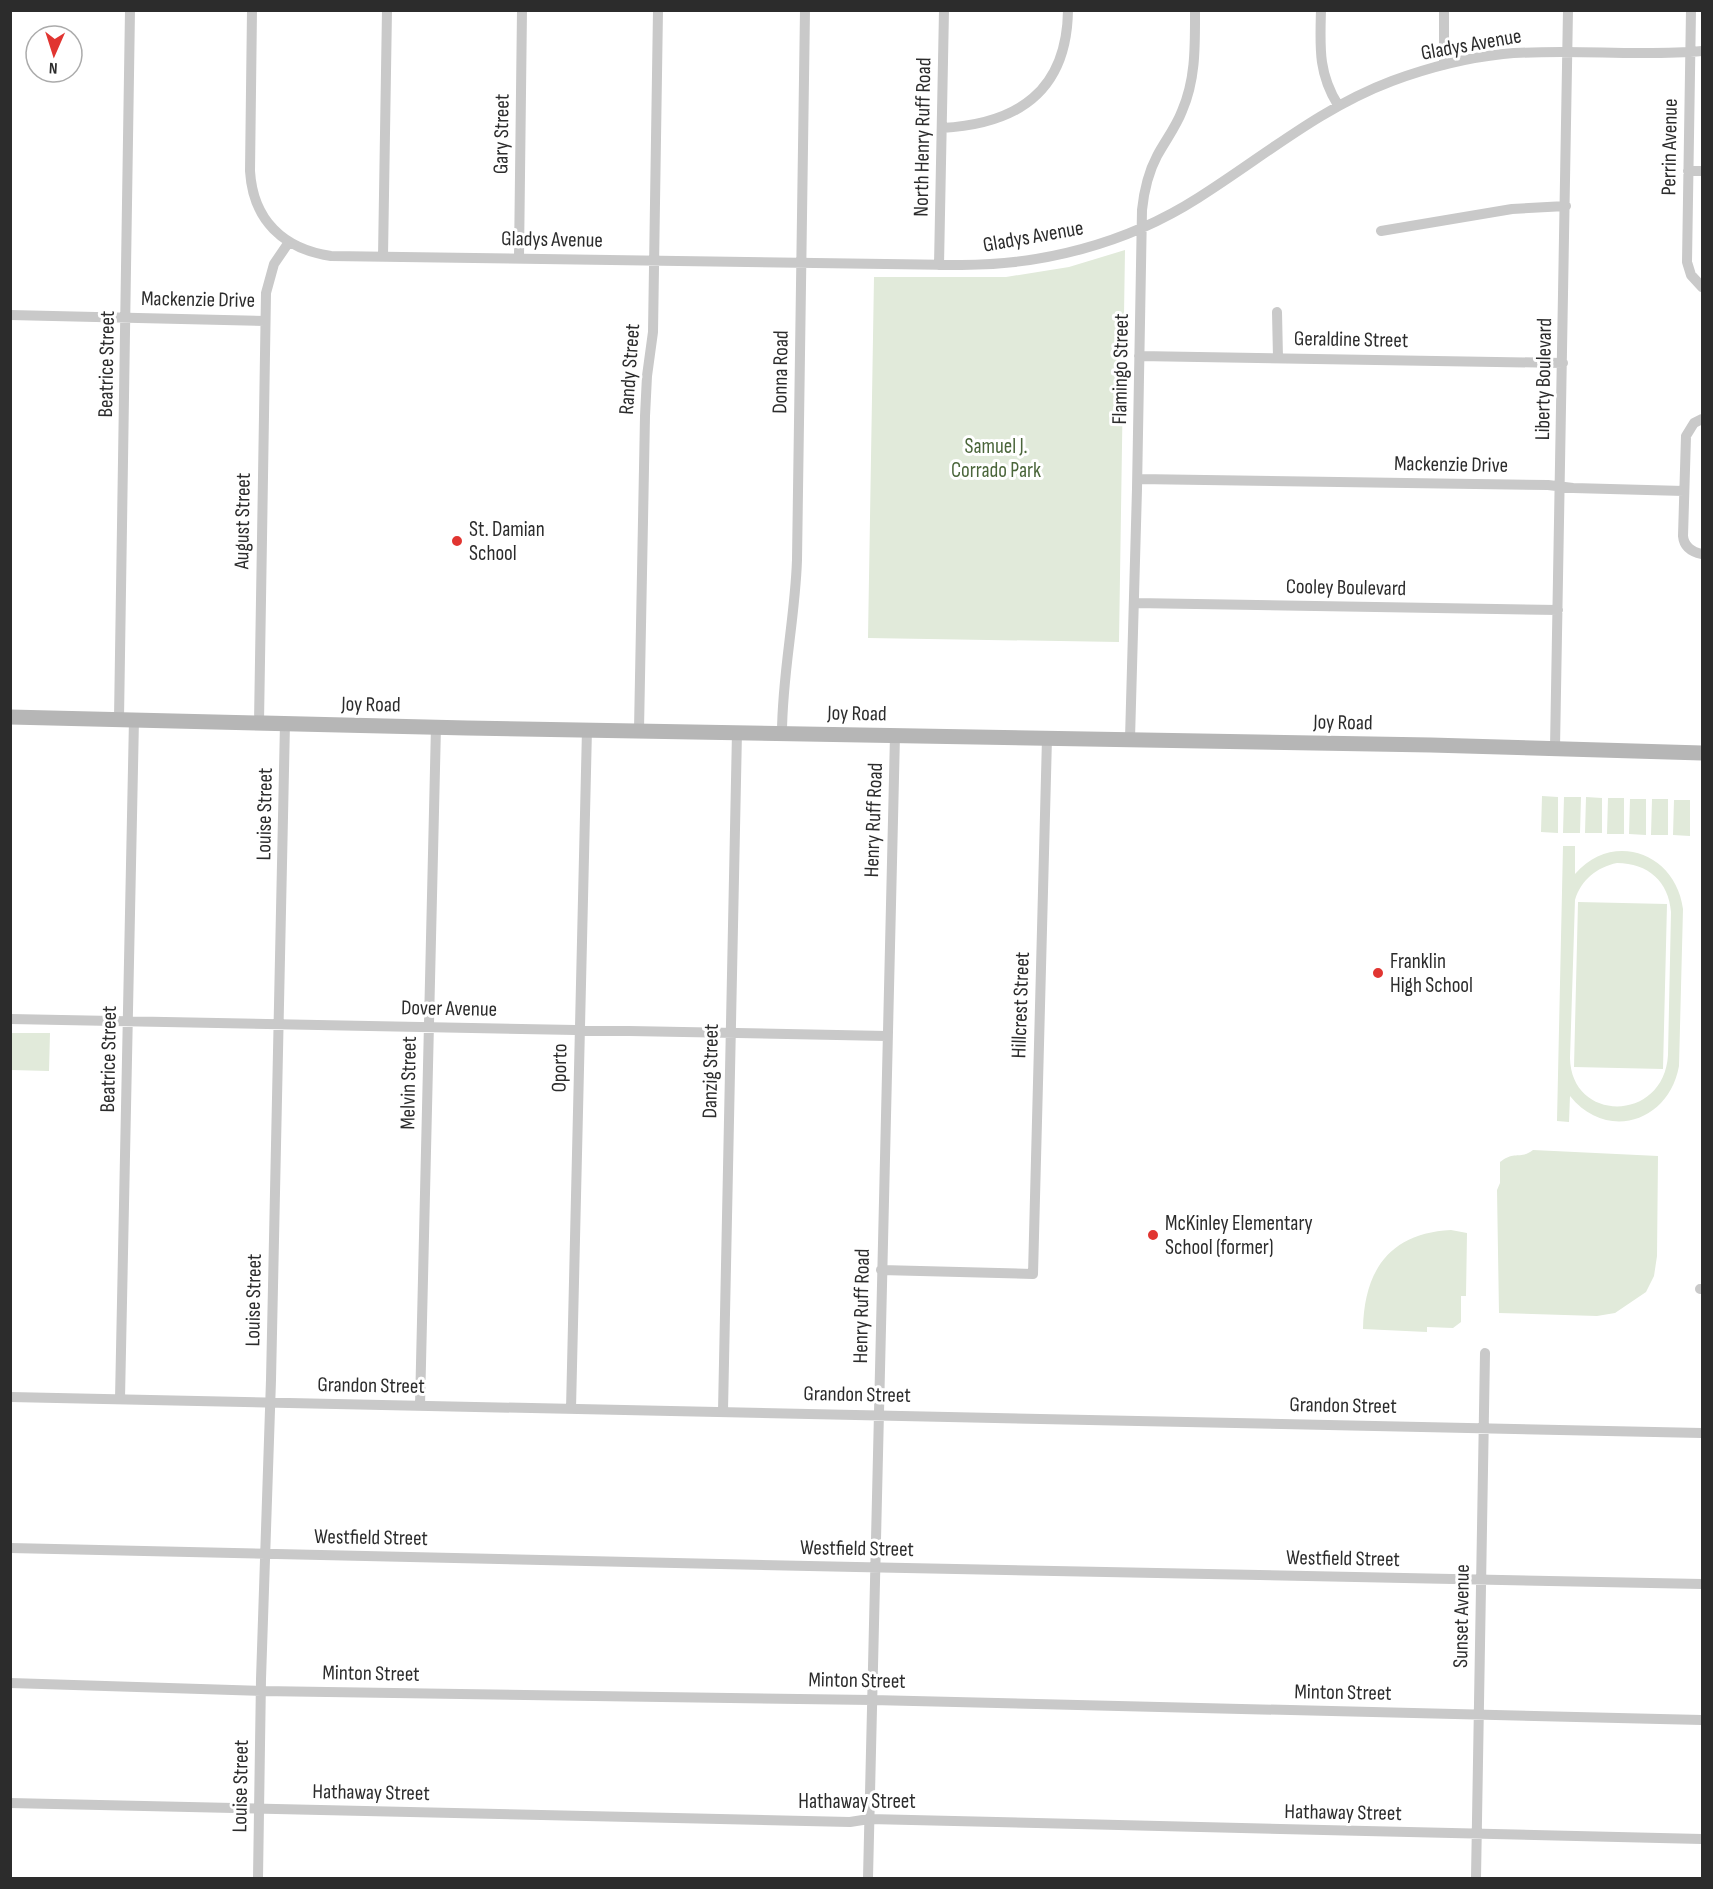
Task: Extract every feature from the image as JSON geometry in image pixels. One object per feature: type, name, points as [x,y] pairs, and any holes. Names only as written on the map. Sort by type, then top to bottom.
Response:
[{"type":"street","name":"Beatrice Street","points":[[120,1399],[128,1021],[126,318],[130,10]]},
{"type":"street","points":[[252,10],[251,180],[254,196],[262,215],[274,231],[289,242]]},
{"type":"street","points":[[383,256],[387,10]]},
{"type":"street","name":"Gary Street","points":[[519,258],[522,10]]},
{"type":"street","name":"Randy Street","points":[[639,730],[645,416],[647,376],[653,332],[658,10]]},
{"type":"street","name":"Donna Road","points":[[782,733],[784,687],[796,587],[805,10]]},
{"type":"street","name":"North Henry Ruff Road","points":[[939,265],[944,10]]},
{"type":"street","points":[[942,128],[985,124],[1018,109],[1033,98],[1047,82],[1058,64],[1066,38],[1068,10]]},
{"type":"street","name":"Flamingo Street","points":[[1130,739],[1143,198],[1149,174],[1183,111],[1190,90],[1194,69],[1195,10]]},
{"type":"street","points":[[1321,10],[1322,66],[1330,92],[1338,105]]},
{"type":"street","points":[[1444,10],[1444,65]]},
{"type":"street","name":"Liberty Boulevard","points":[[1555,748],[1568,10]]},
{"type":"street","name":"Perrin Avenue","points":[[1690,10],[1687,262],[1691,275],[1699,284]]},
{"type":"street","name":"Gladys Avenue","points":[[289,242],[314,254],[331,256],[1006,264],[1047,257],[1121,237],[1196,200],[1299,128],[1338,105],[1392,81],[1444,65],[1502,54],[1567,52],[1677,54],[1702,51]]},
{"type":"street","points":[[1688,171],[1702,171]]},
{"type":"street","points":[[1381,231],[1512,209],[1566,206]]},
{"type":"street","name":"Mackenzie Drive","points":[[10,315],[265,321],[269,277],[279,255],[289,242]]},
{"type":"street","points":[[1277,312],[1278,358]]},
{"type":"street","name":"August Street","points":[[259,722],[265,321]]},
{"type":"street","name":"Geraldine Street","points":[[1139,356],[1563,363]]},
{"type":"street","points":[[1702,419],[1694,423],[1686,436],[1684,491],[1684,541],[1694,552],[1702,554]]},
{"type":"street","name":"Mackenzie Drive","points":[[1138,479],[1548,485],[1684,491]]},
{"type":"street","name":"Cooley Boulevard","points":[[1135,603],[1558,610]]},
{"type":"street","name":"Joy Road","points":[[10,717],[1555,748],[1702,753]]},
{"type":"street","name":"Louise Street","points":[[258,1878],[285,723]]},
{"type":"street","name":"Melvin Street","points":[[420,1406],[436,726]]},
{"type":"street","name":"Oporto","points":[[571,1409],[587,729]]},
{"type":"street","name":"Danzig Street","points":[[723,1411],[737,732]]},
{"type":"street","name":"Henry Ruff Road","points":[[868,1878],[895,735]]},
{"type":"street","name":"Hillcrest Street","points":[[881,1270],[1033,1274],[1047,738]]},
{"type":"street","name":"Dover Avenue","points":[[10,1019],[887,1036]]},
{"type":"street","name":"Sunset Avenue","points":[[1476,1878],[1485,1353]]},
{"type":"street","name":"Grandon Street","points":[[10,1397],[1702,1433]]},
{"type":"street","name":"Westfield Street","points":[[10,1548],[1702,1584]]},
{"type":"street","name":"Minton Street","points":[[10,1683],[261,1691],[872,1700],[1702,1720]]},
{"type":"street","name":"Hathaway Street","points":[[10,1803],[1702,1839]]},
{"type":"green space","name":"Samuel J. Corrado Park","points":[[1125,250],[1119,642],[868,638],[874,277],[1006,277],[1069,267]]},
{"type":"green space","points":[[1542,796],[1558,797],[1558,833],[1541,832]]},
{"type":"green space","points":[[1564,797],[1581,797],[1580,833],[1563,833]]},
{"type":"green space","points":[[1586,797],[1602,798],[1602,833],[1585,833]]},
{"type":"green space","points":[[1608,798],[1624,798],[1624,834],[1607,834]]},
{"type":"green space","points":[[1630,799],[1646,799],[1646,835],[1629,834]]},
{"type":"green space","points":[[1652,799],[1668,799],[1668,835],[1651,835]]},
{"type":"green space","points":[[1674,800],[1690,800],[1690,836],[1673,835]]},
{"type":"green space","points":[[1563,846],[1575,846],[1575,874],[1590,861],[1607,853],[1624,851],[1641,854],[1656,862],[1669,874],[1678,890],[1683,909],[1679,1066],[1673,1085],[1663,1101],[1650,1112],[1635,1119],[1618,1121],[1601,1119],[1585,1110],[1570,1096],[1569,1122],[1557,1121]],"holes":[[[1617,863],[1638,866],[1655,876],[1661,883],[1669,901],[1671,912],[1668,1055],[1663,1077],[1651,1093],[1635,1103],[1618,1106],[1600,1104],[1585,1095],[1574,1079],[1570,1058],[1575,900],[1581,886],[1597,871]]]},
{"type":"green space","points":[[1578,902],[1667,904],[1663,1069],[1574,1067]]},
{"type":"green space","points":[[11,1033],[50,1033],[49,1071],[11,1070]]},
{"type":"green space","points":[[1533,1150],[1658,1156],[1657,1256],[1654,1276],[1646,1292],[1615,1313],[1597,1316],[1499,1313],[1497,1190],[1500,1183],[1500,1162],[1510,1156]]},
{"type":"green space","points":[[1451,1230],[1467,1233],[1466,1296],[1461,1296],[1461,1322],[1453,1328],[1427,1327],[1427,1332],[1363,1329],[1369,1289],[1384,1258],[1412,1238]]},
{"type":"place","name":"St. Damian School","points":[[457,541]]},
{"type":"place","name":"Franklin High School","points":[[1378,973]]},
{"type":"place","name":"McKinley Elementary School (former)","points":[[1153,1235]]}]
